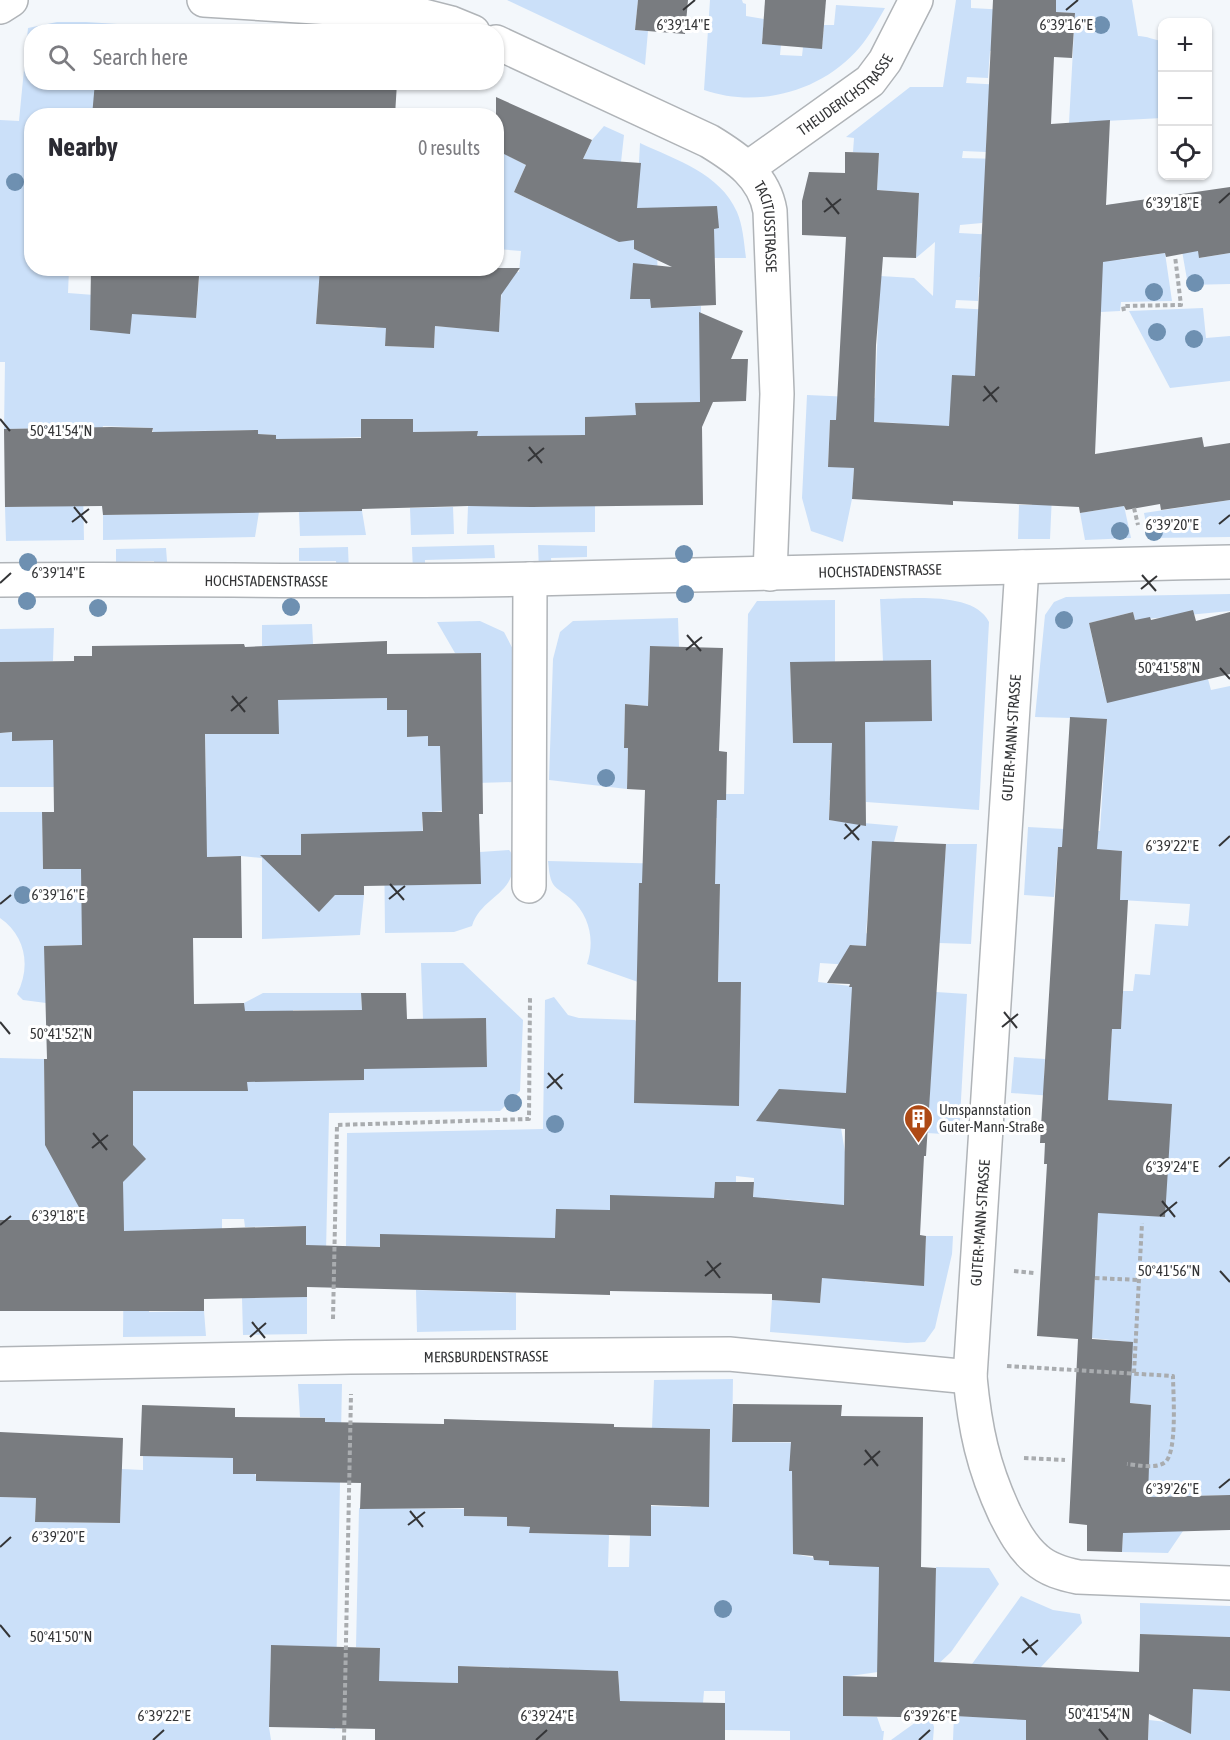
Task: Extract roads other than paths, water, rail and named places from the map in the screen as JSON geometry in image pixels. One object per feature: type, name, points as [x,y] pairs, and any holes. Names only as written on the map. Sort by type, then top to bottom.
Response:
[{"type":"street","points":[[0,7],[11,0]]},
{"type":"street","points":[[204,0],[412,7],[453,24]]},
{"type":"street","name":"THEUDERICHSTRASSE","points":[[748,168],[870,81],[885,61],[916,0]]},
{"type":"street","name":"TACITUSSTRASSE","points":[[504,46],[710,141],[748,168],[764,190],[768,199],[773,262],[777,394],[770,574]]},
{"type":"street","name":"HOCHSTADENSTRASSE","points":[[0,580],[530,579],[1230,562]]},
{"type":"street","name":"GUTER-MANN-STRASSE","points":[[1022,567],[970,1377],[981,1451],[987,1474],[1017,1537],[1036,1559],[1062,1574],[1078,1577],[1230,1583]]},
{"type":"street","points":[[529,886],[530,579]]},
{"type":"street","name":"MERSBURDENSTRASSE","points":[[0,1364],[341,1357],[729,1354],[970,1377]]},
{"type":"place","name":"Umspannstation Guter-Mann-Straße","points":[[918,1144]]}]
